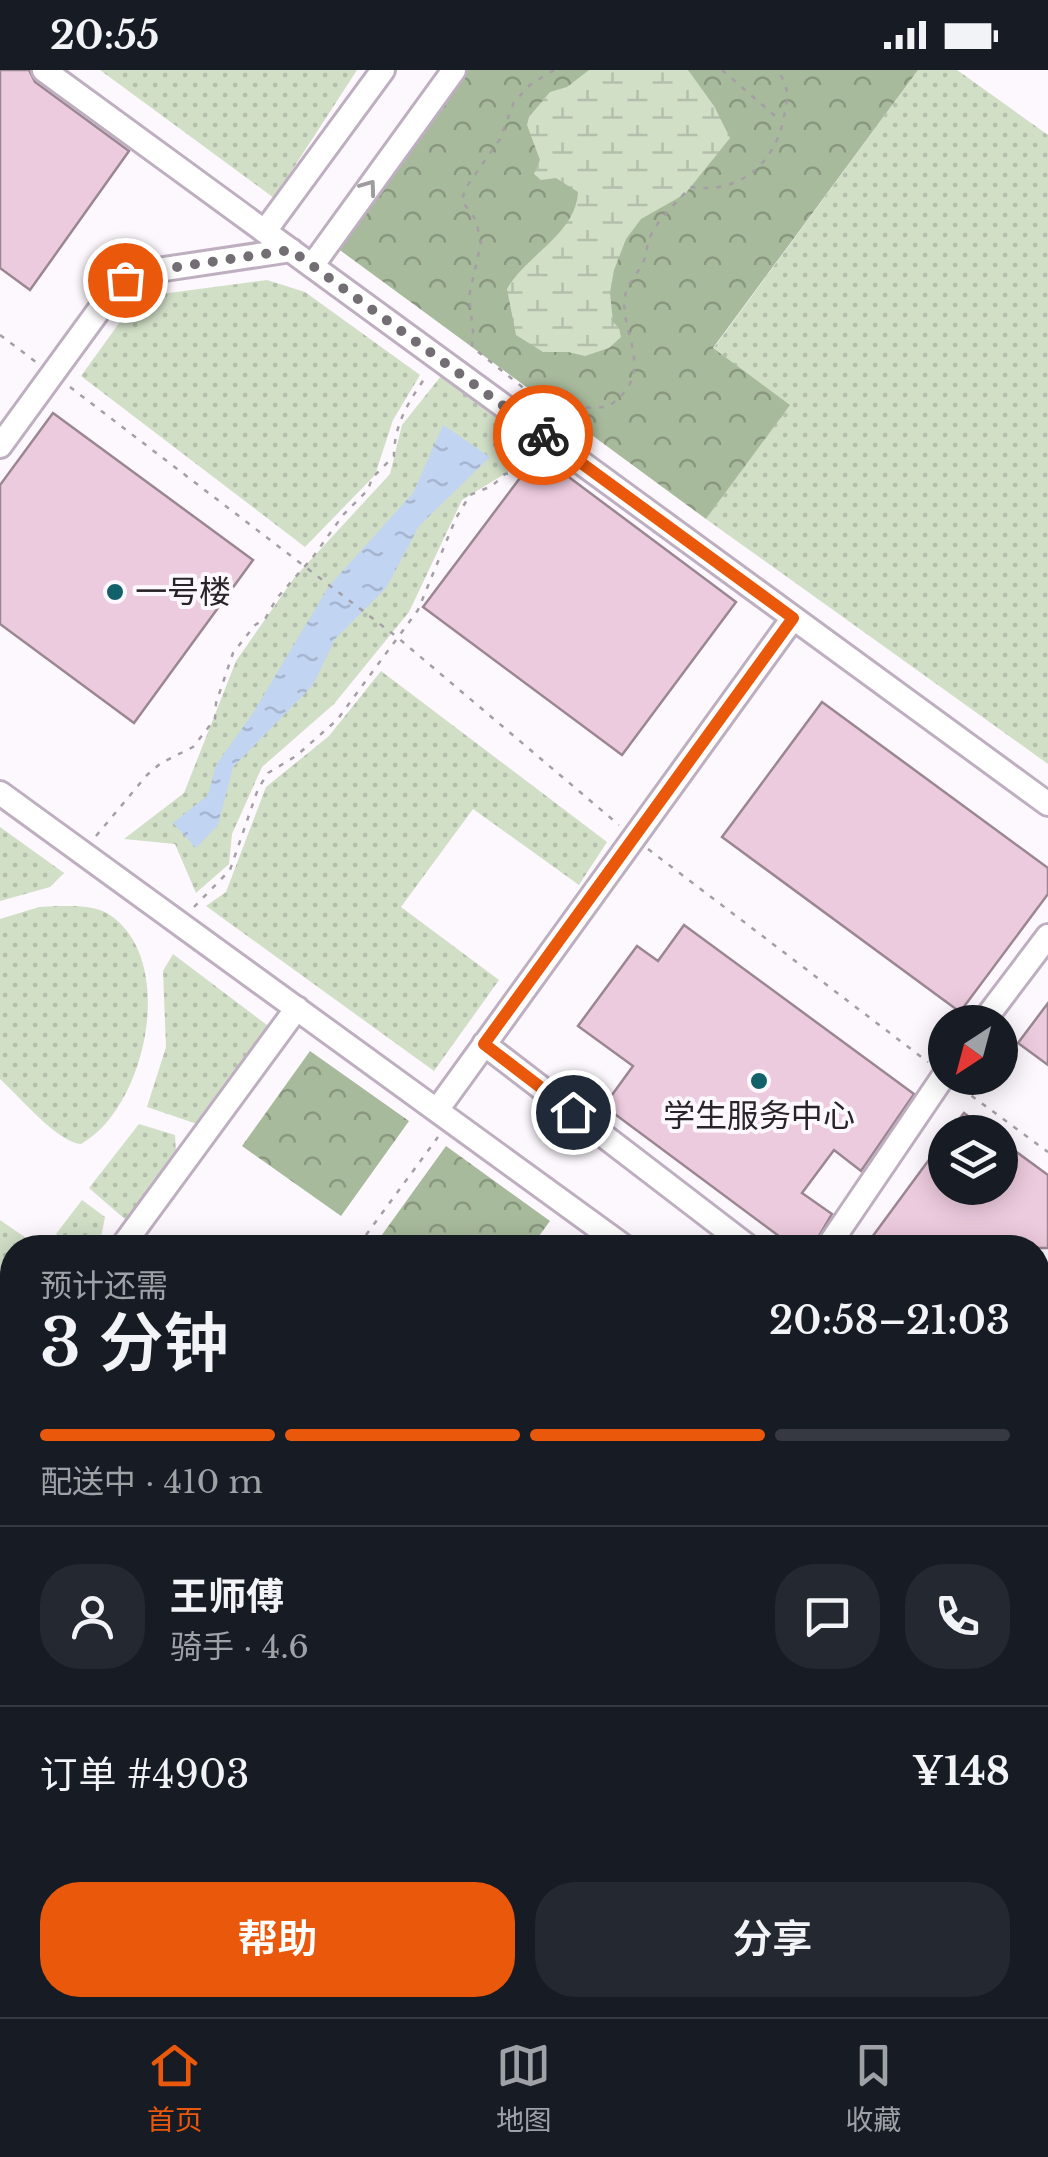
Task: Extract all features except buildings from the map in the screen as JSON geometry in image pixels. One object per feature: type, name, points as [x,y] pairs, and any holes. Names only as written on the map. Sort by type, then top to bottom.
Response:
[{"type":"street","points":[[44,70],[1048,804]]},
{"type":"street","points":[[265,231],[382,70]]},
{"type":"street","points":[[312,266],[454,70]]},
{"type":"street","points":[[0,446],[125,280],[150,271],[291,250]]},
{"type":"street","points":[[444,1115],[484,1044],[793,618]]},
{"type":"street","points":[[0,793],[608,1235]]},
{"type":"street","points":[[997,1005],[1048,936]]},
{"type":"street","points":[[131,1235],[297,1008]]},
{"type":"street","points":[[484,1044],[733,1235]]},
{"type":"street","points":[[836,1235],[938,1095]]},
{"type":"path","points":[[554,70],[531,84],[514,102],[500,138],[465,189],[462,201],[476,220],[482,242],[469,296],[472,347],[555,413],[572,408],[607,408],[617,401],[634,371],[634,348],[624,303],[626,291],[645,261],[649,238],[672,204],[690,187],[728,187],[751,175],[774,146],[790,100],[777,70]]},
{"type":"path","points":[[722,70],[782,122]]},
{"type":"path","points":[[0,336],[397,638],[634,838],[928,1062]]},
{"type":"path","points":[[83,853],[147,775],[193,747],[214,719],[233,652],[249,631],[265,619],[277,598],[394,456],[394,440],[406,406],[430,370],[446,364]]},
{"type":"path","points":[[180,923],[230,870],[258,789],[268,773],[333,725],[418,610],[456,518],[470,495],[492,486],[514,470],[526,457],[550,410]]},
{"type":"path","points":[[971,1095],[1048,1152]]},
{"type":"path","points":[[366,1235],[444,1115]]},
{"type":"green space","points":[[100,70],[357,70],[274,198]]},
{"type":"green space","points":[[468,70],[918,70],[713,348],[790,405],[706,519],[337,248]]},
{"type":"green space","points":[[589,70],[688,70],[714,106],[730,138],[685,194],[641,219],[626,239],[610,293],[613,322],[621,337],[609,348],[585,356],[543,352],[516,335],[507,289],[569,220],[578,192],[556,178],[541,180],[534,174],[540,160],[527,125],[529,117],[550,92],[567,87]]},
{"type":"green space","points":[[918,70],[957,70],[1048,135],[1048,764],[706,519],[789,405],[713,349]]},
{"type":"green space","points":[[267,280],[305,292],[420,375],[393,420],[375,475],[305,547],[81,376],[138,297]]},
{"type":"green space","points":[[449,366],[532,427],[516,467],[462,500],[409,612],[334,704],[262,767],[232,834],[229,864],[196,893],[175,844],[124,839],[184,793],[236,661],[294,578],[390,474],[402,425]]},
{"type":"green space","points":[[381,671],[607,842],[579,885],[473,809],[401,907],[499,980],[434,1071],[206,906],[226,892],[266,787],[329,736]]},
{"type":"green space","points":[[0,827],[64,873],[50,887],[0,901]]},
{"type":"green space","points":[[78,906],[110,915],[131,937],[143,965],[148,998],[137,1068],[123,1100],[104,1126],[81,1144],[61,1136],[0,1079],[0,919],[39,907]]},
{"type":"green space","points":[[173,954],[271,1028],[200,1125],[147,1107],[166,1047],[163,971]]},
{"type":"green space","points":[[310,1051],[409,1121],[341,1216],[242,1146]]},
{"type":"green space","points":[[139,1124],[175,1135],[176,1153],[127,1221],[89,1188]]},
{"type":"green space","points":[[446,1146],[550,1221],[540,1235],[382,1235]]},
{"type":"green space","points":[[82,1200],[105,1217],[101,1235],[56,1234]]},
{"type":"green space","points":[[0,1220],[22,1235],[0,1235]]},
{"type":"water","points":[[443,425],[490,457],[419,526],[386,588],[335,639],[313,685],[233,767],[218,825],[196,848],[173,823],[208,795],[216,765],[253,713],[329,586],[413,493]]},
{"type":"way so far","points":[[125,280],[150,271],[291,250],[543,435]]},
{"type":"place","name":"一号楼","points":[[115,592]]},
{"type":"place","name":"学生服务中心","points":[[759,1081]]},
{"type":"route","points":[[543,435],[793,618],[484,1044],[573,1112]]}]
